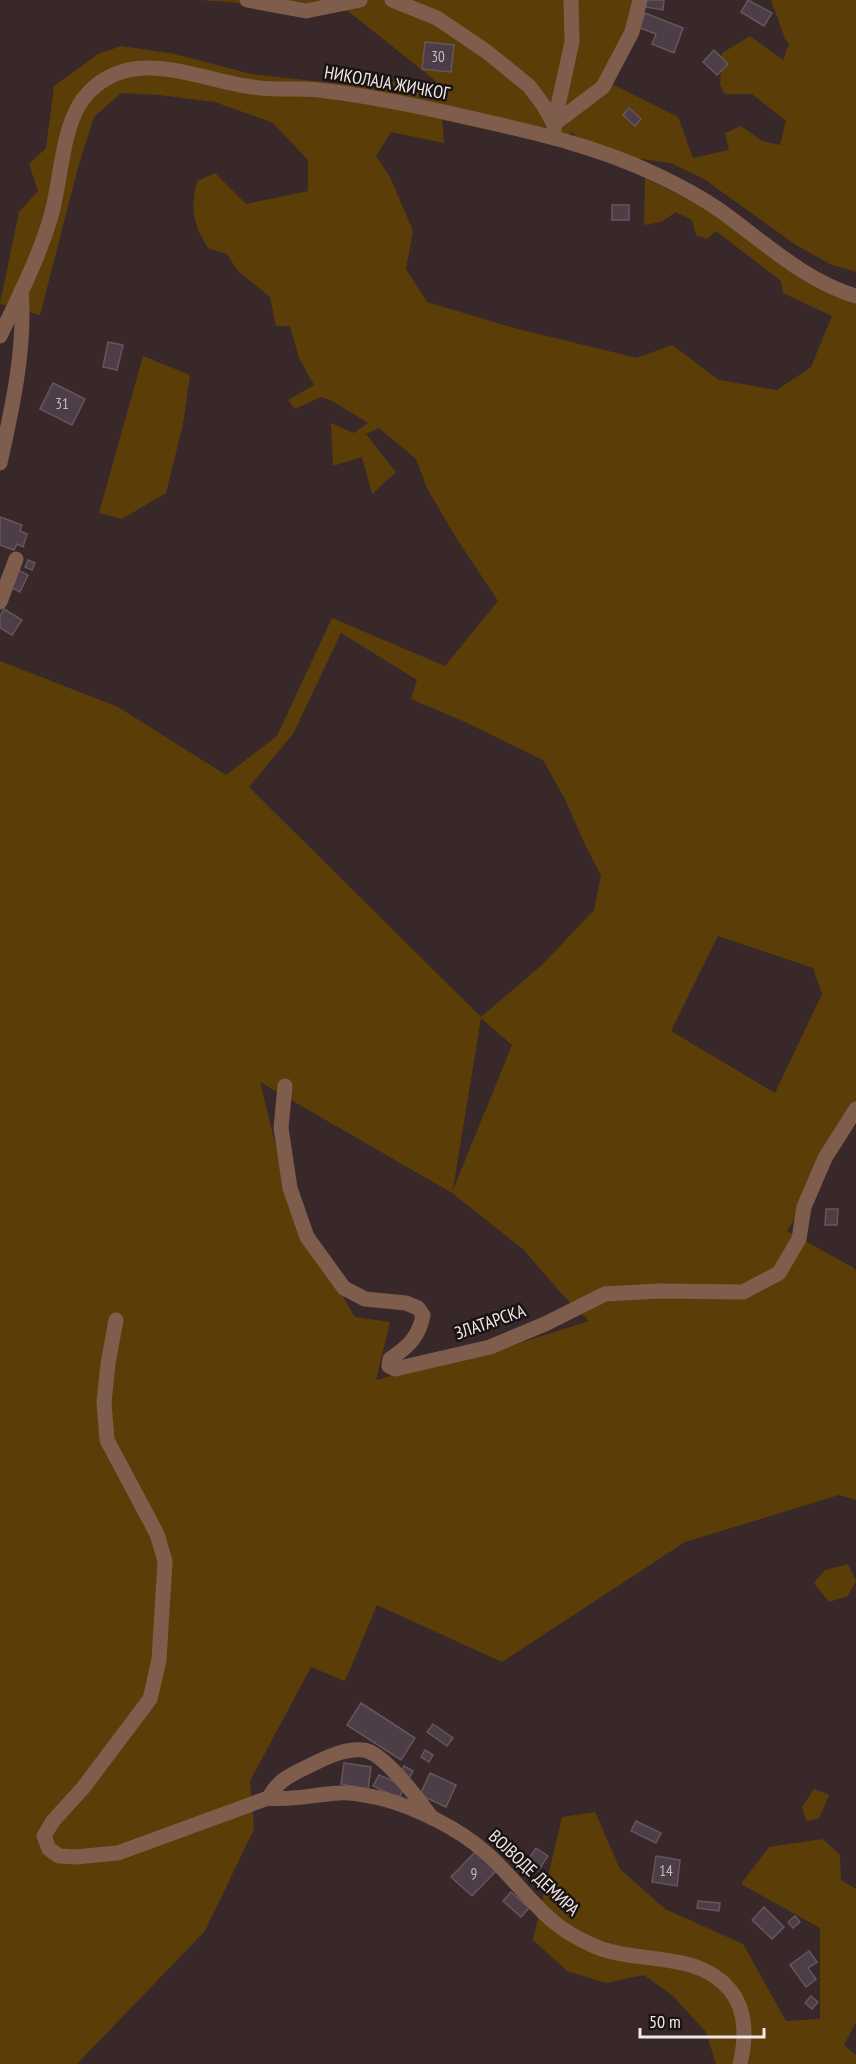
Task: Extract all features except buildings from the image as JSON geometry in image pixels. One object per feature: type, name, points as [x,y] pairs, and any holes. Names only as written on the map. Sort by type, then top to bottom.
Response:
[{"type":"street","points":[[247,0],[306,11],[360,0]]},
{"type":"street","points":[[392,0],[437,18],[487,52],[529,86],[544,106],[554,131]]},
{"type":"street","points":[[554,131],[573,42],[571,0]]},
{"type":"street","points":[[554,131],[603,87],[632,32],[640,0]]},
{"type":"street","name":"НИКОЛАЈА ЖИЧКОГ","points":[[0,336],[50,218],[67,141],[79,105],[91,90],[118,73],[139,68],[166,68],[258,88],[316,90],[370,96],[554,131],[682,188],[716,208],[824,284],[856,296]]},
{"type":"street","name":"НИКОЛАЈА ЖИЧКОГ","points":[[0,463],[17,369],[23,312],[21,291]]},
{"type":"street","points":[[0,602],[16,559]]},
{"type":"street","name":"ЗЛАТАРСКА","points":[[285,1086],[281,1128],[290,1188],[307,1237],[344,1288],[365,1299],[406,1304],[418,1308],[423,1315],[420,1330],[410,1343],[390,1359],[389,1366],[394,1369],[490,1347],[545,1324],[605,1294],[659,1291],[743,1292],[779,1273],[799,1239],[804,1207],[825,1158],[856,1108]]},
{"type":"street","points":[[117,1320],[108,1364],[104,1402],[107,1440],[158,1534],[165,1560],[159,1660],[150,1699],[83,1788],[53,1821],[44,1836],[49,1848],[59,1856],[75,1857],[118,1853],[269,1798],[273,1787],[286,1777],[332,1755],[350,1750],[366,1750],[390,1767],[432,1818]]},
{"type":"street","name":"ВОЈВОДЕ ДЕМИРА","points":[[269,1798],[284,1801],[342,1793],[381,1798],[443,1822],[485,1851],[555,1924],[592,1946],[623,1954],[661,1958],[687,1964],[721,1982],[730,1990],[742,2011],[744,2048],[740,2064]]},
{"type":"shaded area","points":[[200,0],[634,0],[612,84],[678,117],[693,158],[729,150],[725,133],[741,126],[762,141],[780,145],[786,121],[752,94],[725,94],[720,85],[722,53],[750,36],[783,60],[789,44],[785,39],[771,0],[856,0],[856,272],[830,264],[796,245],[704,179],[671,163],[578,150],[573,132],[555,144],[442,120],[444,143],[391,132],[376,156],[390,177],[413,231],[406,269],[427,302],[514,328],[637,358],[672,345],[719,380],[777,390],[811,367],[832,316],[783,293],[781,281],[716,231],[707,239],[696,235],[692,220],[676,212],[661,222],[644,225],[645,178],[703,207],[856,303],[856,1123],[787,1231],[856,1271],[856,1500],[839,1495],[685,1542],[502,1662],[377,1605],[345,1681],[311,1667],[250,1781],[254,1829],[205,1931],[77,2064],[0,2064],[0,661],[118,707],[226,775],[277,736],[332,618],[445,666],[498,601],[455,536],[427,488],[416,459],[379,428],[366,434],[396,472],[372,494],[362,457],[333,466],[331,423],[354,433],[368,423],[332,401],[321,397],[295,409],[288,400],[314,385],[299,358],[290,326],[276,326],[270,297],[237,270],[227,254],[208,248],[199,231],[193,208],[197,181],[215,173],[246,204],[308,191],[308,160],[273,123],[215,102],[121,93],[94,117],[79,164],[40,315],[0,304],[19,212],[38,191],[29,164],[46,148],[54,86],[98,54],[121,46],[175,54],[251,74],[377,88],[397,80],[437,82],[348,11]],"holes":[[[341,633],[417,680],[411,699],[543,760],[565,799],[601,875],[594,910],[543,964],[481,1017],[249,787],[293,734]],[[718,936],[813,968],[822,994],[775,1093],[671,1031]],[[481,1018],[512,1045],[453,1190]],[[260,1082],[452,1193],[523,1249],[589,1321],[510,1346],[376,1380],[390,1322],[355,1317],[292,1212]]]},
{"type":"shaded area","points":[[143,356],[190,375],[183,424],[166,493],[122,519],[99,513]]},
{"type":"shaded area","points":[[848,1564],[856,1581],[848,1596],[829,1602],[814,1583],[825,1570]]},
{"type":"shaded area","points":[[814,1789],[829,1795],[819,1819],[806,1821],[802,1807]]},
{"type":"shaded area","points":[[595,1812],[620,1869],[665,1909],[743,1944],[786,2021],[820,2019],[820,1928],[741,1884],[769,1847],[823,1839],[840,1855],[841,1880],[856,1889],[856,2022],[844,2045],[856,2055],[856,2064],[716,2064],[706,2032],[672,1995],[644,1975],[606,1983],[567,1971],[533,1940],[562,1817]]}]
